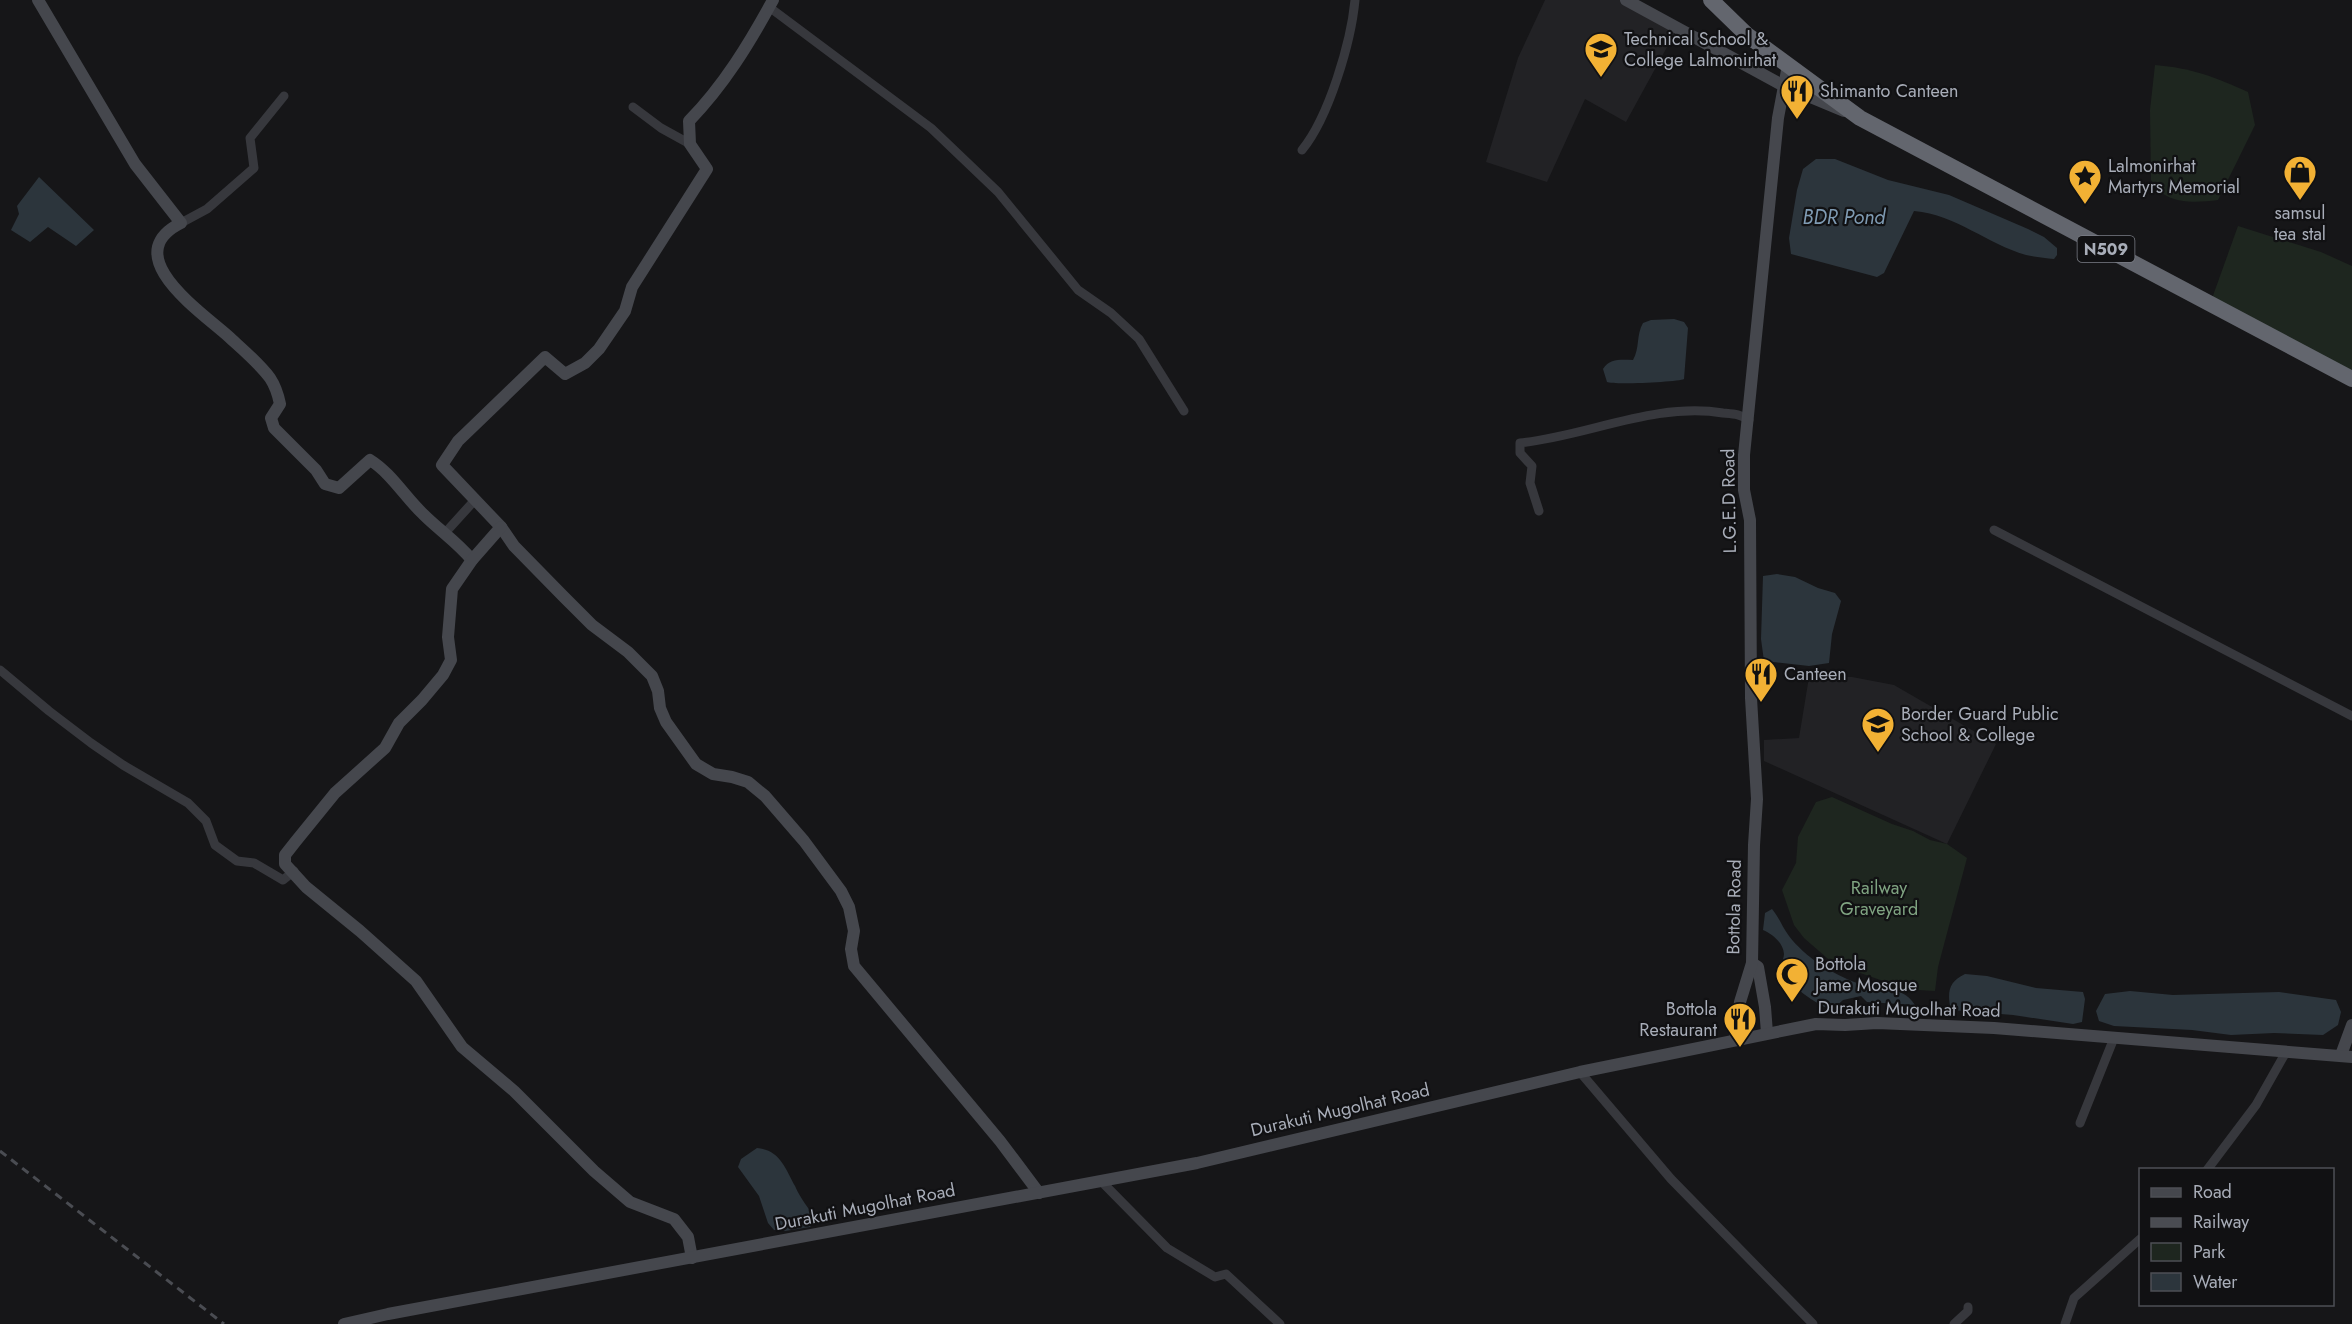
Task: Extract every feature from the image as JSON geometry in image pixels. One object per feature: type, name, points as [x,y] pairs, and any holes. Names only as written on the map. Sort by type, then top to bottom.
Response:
[{"type":"highway","name":"N509","points":[[1711,0],[1747,35],[1860,118],[2352,379]]},
{"type":"street","points":[[38,0],[135,164],[182,223]]},
{"type":"street","points":[[1302,150],[1312,137],[1347,50],[1355,0]]},
{"type":"street","points":[[1626,0],[1785,86],[1860,118]]},
{"type":"street","points":[[690,144],[689,121],[706,104],[745,51],[771,4],[931,128],[998,192],[1078,290],[1111,313],[1139,339],[1184,411]]},
{"type":"street","name":"L.G.E.D Road","points":[[1754,845],[1757,799],[1751,698],[1750,520],[1744,490],[1744,455],[1774,153],[1788,65]]},
{"type":"street","points":[[284,96],[250,138],[255,168],[207,208],[171,228],[160,241],[157,252],[161,270],[176,290],[227,335],[269,377],[278,391],[280,404],[272,418],[274,428],[316,470],[325,484],[339,488],[370,460],[380,466],[422,514],[458,543],[472,560]]},
{"type":"street","points":[[633,107],[661,128],[690,144],[707,169],[632,286],[625,310],[599,349],[585,363],[565,374],[545,357],[458,441],[442,465],[458,479],[474,501],[501,527],[514,546],[585,618],[628,652],[652,676],[663,715],[696,764],[713,774],[748,782],[765,796],[804,841],[841,891],[849,907],[854,931],[851,949],[854,966],[1000,1141],[1038,1193]]},
{"type":"street","points":[[1539,512],[1530,483],[1532,466],[1520,453],[1520,443],[1679,410],[1709,410],[1740,414],[1749,420]]},
{"type":"street","points":[[445,533],[474,501]]},
{"type":"street","points":[[501,527],[472,560],[452,589],[448,637],[451,660],[443,675],[399,723],[385,747],[335,793],[285,855],[285,864],[306,887],[416,981],[462,1047],[514,1091],[594,1171],[630,1202],[674,1219],[688,1237],[692,1258]]},
{"type":"street","points":[[1994,530],[2352,716]]},
{"type":"street","points":[[0,670],[91,743],[123,765],[188,803],[206,821],[215,845],[237,861],[254,863],[283,880],[294,872]]},
{"type":"street","name":"Bottola Road","points":[[1735,1040],[1740,1002],[1752,963],[1754,845]]},
{"type":"street","points":[[1752,963],[1758,967],[1767,1033]]},
{"type":"street","name":"Durakuti Mugolhat Road","points":[[344,1324],[1197,1163],[1580,1072],[1816,1024],[1877,1023],[1994,1028],[2346,1056]]},
{"type":"street","points":[[2346,1056],[2352,1025]]},
{"type":"street","points":[[2080,1123],[2114,1038]]},
{"type":"street","points":[[2209,1168],[2256,1105],[2286,1052]]},
{"type":"street","points":[[1580,1072],[1671,1179],[1813,1324]]},
{"type":"street","points":[[1101,1181],[1167,1248],[1215,1277],[1226,1274],[1268,1321],[1280,1324]]},
{"type":"street","points":[[2065,1324],[2074,1298],[2139,1240]]},
{"type":"street","points":[[1954,1324],[1968,1311],[1968,1307]]},
{"type":"shaded area","name":"Technical School & College Lalmonirhat","points":[[1545,0],[1626,0],[1678,27],[1626,122],[1585,99],[1547,182],[1486,162],[1518,58]]},
{"type":"shaded area","name":"Border Guard Public School & College","points":[[1809,677],[1852,677],[1894,685],[1996,744],[1947,844],[1764,761],[1764,740],[1799,738]]},
{"type":"green space","points":[[2155,65],[2203,74],[2248,92],[2255,125],[2218,200],[2180,201],[2164,194],[2151,180],[2150,110]]},
{"type":"green space","points":[[2238,226],[2321,252],[2352,266],[2352,379],[2210,304]]},
{"type":"green space","name":"Railway Graveyard","points":[[1832,797],[1930,840],[1947,844],[1967,858],[1938,967],[1935,991],[1895,985],[1834,964],[1804,938],[1794,925],[1782,890],[1796,863],[1798,837],[1816,802]]},
{"type":"water","name":"BDR Pond","points":[[1816,159],[1835,159],[1888,180],[1949,195],[2044,237],[2057,248],[2057,255],[2054,259],[2026,255],[1944,218],[1914,211],[1884,273],[1877,277],[1791,254],[1789,238],[1797,190],[1803,169]]},
{"type":"water","points":[[39,177],[94,230],[76,246],[48,227],[30,242],[11,230],[19,214],[17,206]]},
{"type":"water","points":[[1674,319],[1684,322],[1688,328],[1684,379],[1646,383],[1607,382],[1603,369],[1606,365],[1616,360],[1633,360],[1643,323],[1651,320]]},
{"type":"water","points":[[1777,574],[1795,577],[1835,593],[1841,601],[1832,634],[1829,663],[1809,666],[1764,661],[1761,639],[1763,576]]},
{"type":"water","points":[[1772,909],[1795,944],[1820,964],[1857,983],[1903,993],[1915,1005],[1867,1002],[1861,996],[1843,1000],[1832,1010],[1818,1004],[1789,981],[1782,968],[1784,954],[1782,946],[1773,936],[1763,930],[1765,913]]},
{"type":"water","points":[[1965,974],[1987,976],[2036,988],[2083,992],[2085,999],[2082,1022],[2073,1024],[2013,1015],[1951,1010],[1950,989],[1959,977]]},
{"type":"water","points":[[2130,991],[2173,995],[2279,992],[2336,1000],[2341,1012],[2338,1025],[2323,1035],[2274,1033],[2231,1035],[2192,1030],[2114,1026],[2099,1021],[2096,1011],[2105,994]]},
{"type":"water","points":[[757,1148],[771,1152],[781,1161],[799,1195],[816,1219],[810,1227],[785,1231],[774,1230],[768,1223],[759,1196],[738,1167],[741,1159]]},
{"type":"railway","points":[[0,1151],[224,1324]]},
{"type":"place","name":"Technical School & College Lalmonirhat","points":[[1601,78]]},
{"type":"place","name":"Shimanto Canteen","points":[[1797,120]]},
{"type":"place","name":"samsul tea stal","points":[[2300,201]]},
{"type":"place","name":"Lalmonirhat Martyrs Memorial","points":[[2085,205]]},
{"type":"place","name":"Canteen","points":[[1761,703]]},
{"type":"place","name":"Border Guard Public School & College","points":[[1878,753]]},
{"type":"place","name":"Bottola Jame Mosque","points":[[1792,1003]]},
{"type":"place","name":"Bottola Restaurant","points":[[1740,1048]]}]
